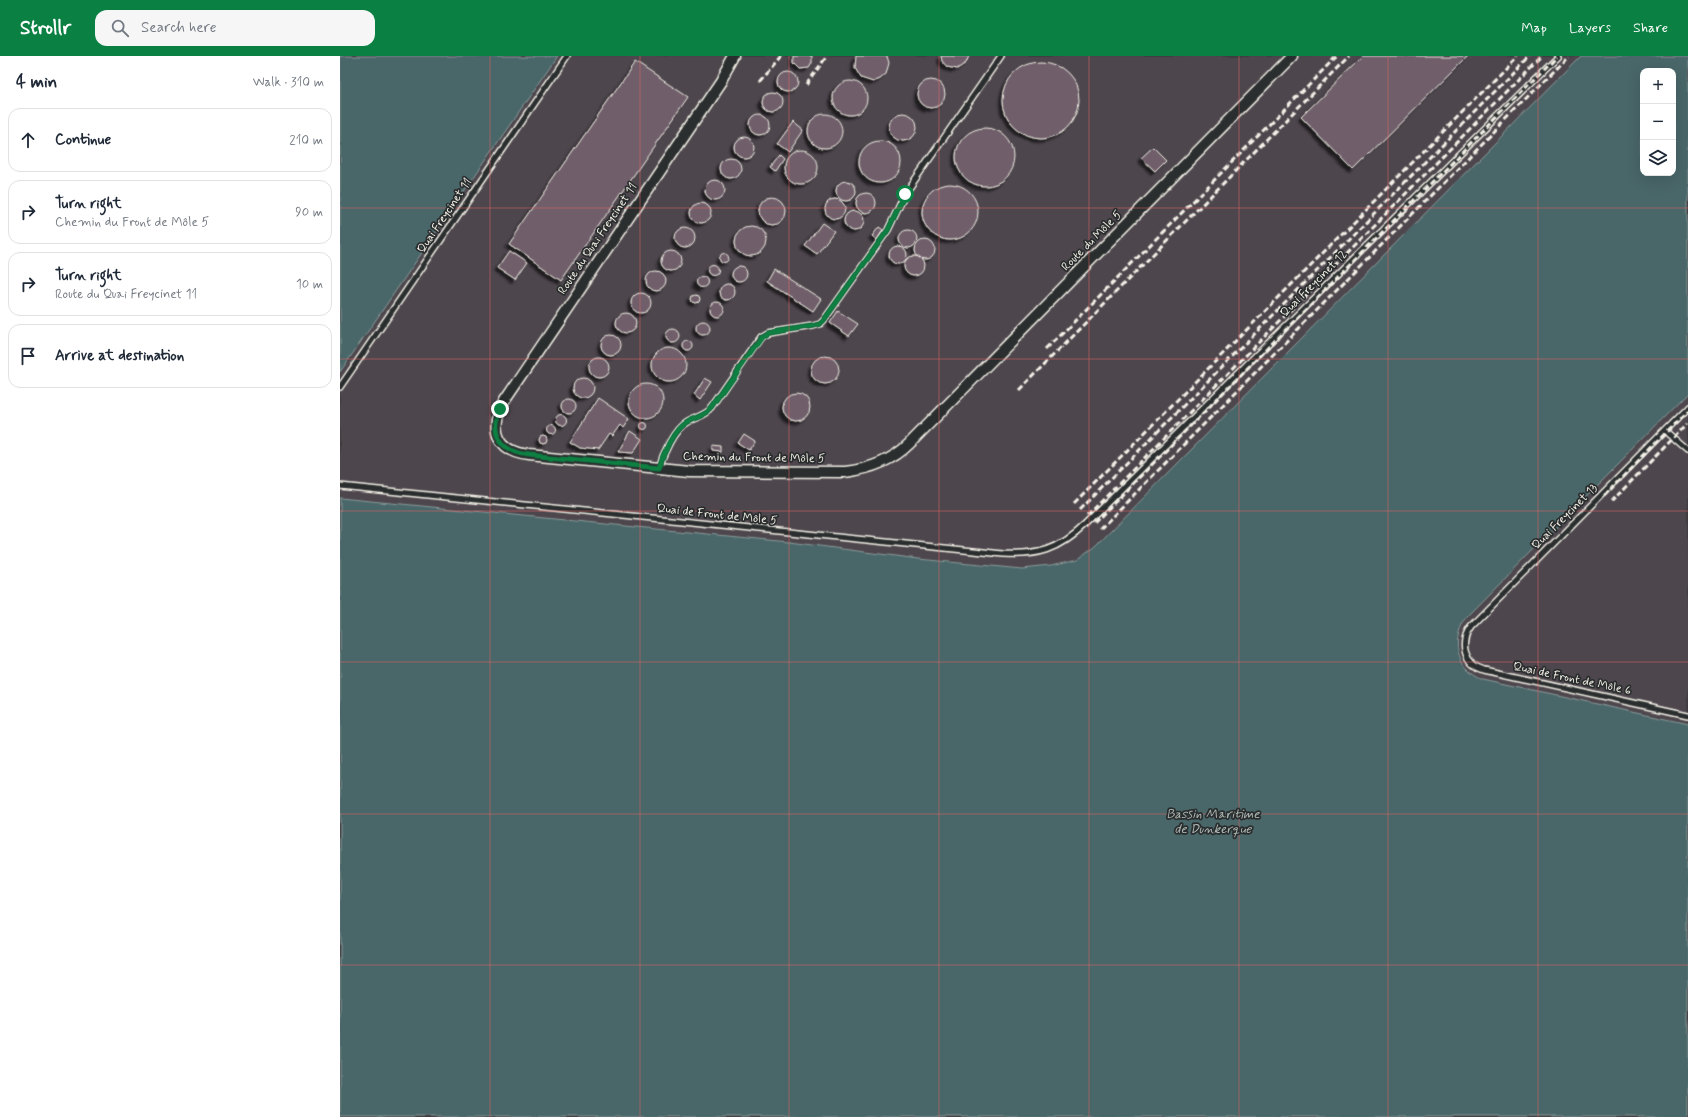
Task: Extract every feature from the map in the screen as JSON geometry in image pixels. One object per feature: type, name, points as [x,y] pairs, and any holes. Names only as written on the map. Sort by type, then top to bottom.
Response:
[{"type":"street","name":"Route du Quai Freycinet 11","points":[[501,441],[497,431],[496,421],[503,403],[721,81],[735,56]]},
{"type":"street","name":"Route du Môle 5","points":[[909,444],[1292,56]]},
{"type":"street","name":"Chemin du Front de Môle 5","points":[[501,441],[511,451],[522,454],[699,471],[845,472],[860,470],[881,463],[909,444]]},
{"type":"lane","name":"Quai Freycinet 11","points":[[340,387],[567,56]]},
{"type":"lane","points":[[659,468],[664,454],[679,428],[686,422],[705,415],[712,408],[762,337],[768,333],[817,325],[824,320],[888,230],[905,194],[1001,56]]},
{"type":"lane","name":"Quai Freycinet 12","points":[[1085,525],[1558,56]]},
{"type":"lane","name":"Quai Freycinet 13","points":[[1465,646],[1466,636],[1471,627],[1688,407]]},
{"type":"lane","points":[[1665,431],[1688,451]]},
{"type":"lane","name":"Quai de Front de Môle 5","points":[[340,486],[1022,555],[1046,551],[1055,547],[1071,537],[1085,525]]},
{"type":"lane","name":"Quai de Front de Môle 6","points":[[1465,646],[1467,656],[1472,664],[1484,670],[1688,715]]},
{"type":"shaded area","points":[[557,56],[1581,56],[1095,547],[1077,560],[1051,566],[1022,569],[918,559],[789,542],[340,498],[340,372]]},
{"type":"shaded area","points":[[1688,393],[1688,724],[1483,679],[1469,671],[1460,658],[1458,643],[1460,629],[1468,616]]},
{"type":"water","points":[[340,56],[557,56],[340,372]]},
{"type":"water","name":"Bassin Maritime de Dunkerque","points":[[1581,56],[1688,56],[1688,393],[1468,616],[1462,625],[1457,643],[1461,660],[1466,667],[1483,679],[1688,724],[1688,1117],[340,1117],[340,498],[789,542],[918,559],[1022,569],[1051,566],[1077,560],[1095,547]]},
{"type":"building","points":[[794,56],[812,56],[812,63],[809,68],[800,69],[794,63]]},
{"type":"building","points":[[856,56],[887,56],[889,63],[886,74],[873,82],[861,78],[855,68]]},
{"type":"building","points":[[941,56],[969,56],[966,63],[957,69],[947,67],[942,61]]},
{"type":"building","points":[[1363,56],[1468,56],[1353,170],[1301,117]]},
{"type":"building","points":[[635,62],[688,97],[561,280],[509,244]]},
{"type":"building","points":[[1041,62],[1055,65],[1068,73],[1076,86],[1079,100],[1076,114],[1068,127],[1055,135],[1041,138],[1027,135],[1014,127],[1006,114],[1003,100],[1006,86],[1014,73],[1027,65]]},
{"type":"building","points":[[788,72],[795,75],[798,82],[795,89],[788,92],[781,89],[778,82],[781,75]]},
{"type":"building","points":[[931,80],[941,84],[945,94],[941,104],[931,108],[921,104],[917,94],[921,84]]},
{"type":"building","points":[[853,81],[860,83],[865,88],[867,98],[865,108],[860,113],[847,115],[840,113],[835,108],[833,95],[835,88],[840,83]]},
{"type":"building","points":[[773,92],[780,95],[783,102],[780,109],[773,112],[766,109],[763,102],[766,95]]},
{"type":"building","points":[[903,113],[913,117],[917,127],[913,137],[903,141],[893,137],[889,127],[893,117]]},
{"type":"building","points":[[822,114],[828,114],[832,115],[839,121],[842,131],[841,138],[835,145],[828,148],[822,148],[818,147],[811,141],[808,134],[808,128],[809,124],[815,117]]},
{"type":"building","points":[[760,115],[767,118],[770,125],[767,132],[760,135],[753,132],[750,125],[753,118]]},
{"type":"building","points":[[793,122],[803,130],[788,152],[777,144]]},
{"type":"building","points":[[979,128],[991,128],[1006,136],[1014,151],[1014,163],[1006,178],[991,186],[979,186],[964,178],[956,163],[956,151],[964,136]]},
{"type":"building","points":[[744,137],[751,140],[754,147],[751,154],[744,157],[737,154],[734,147],[737,140]]},
{"type":"building","points":[[876,141],[884,141],[892,144],[898,150],[901,162],[898,174],[892,180],[884,183],[876,183],[868,180],[862,174],[859,166],[859,158],[862,150],[868,144]]},
{"type":"building","points":[[1153,147],[1166,160],[1155,171],[1141,158]]},
{"type":"building","points":[[804,150],[811,152],[816,157],[818,167],[816,177],[811,182],[798,184],[791,182],[786,177],[784,164],[786,157],[791,152]]},
{"type":"building","points":[[779,155],[783,159],[775,171],[770,167]]},
{"type":"building","points":[[731,159],[738,162],[741,169],[738,176],[731,179],[724,176],[721,169],[724,162]]},
{"type":"building","points":[[715,180],[722,183],[725,190],[722,197],[715,200],[708,197],[705,190],[708,183]]},
{"type":"building","points":[[846,181],[853,184],[856,191],[853,198],[846,201],[839,198],[836,191],[839,184]]},
{"type":"building","points":[[944,184],[956,184],[970,192],[978,206],[976,223],[970,232],[956,240],[944,240],[934,235],[927,228],[922,218],[922,206],[927,196],[934,189]]},
{"type":"building","points":[[866,193],[873,196],[876,203],[873,210],[866,213],[859,210],[856,203],[859,196]]},
{"type":"building","points":[[772,197],[782,201],[786,211],[782,221],[772,225],[762,221],[758,211],[762,201]]},
{"type":"building","points":[[835,199],[842,202],[845,209],[842,216],[835,219],[828,216],[825,209],[828,202]]},
{"type":"building","points":[[701,203],[708,206],[711,213],[708,220],[701,223],[694,220],[691,213],[694,206]]},
{"type":"building","points":[[854,211],[861,214],[864,221],[861,228],[854,231],[847,228],[844,221],[847,214]]},
{"type":"building","points":[[822,223],[834,231],[817,254],[805,246]]},
{"type":"building","points":[[751,226],[757,227],[765,235],[765,247],[757,255],[751,256],[745,255],[737,247],[736,241],[737,235],[745,227]]},
{"type":"building","points":[[879,227],[883,230],[877,240],[872,236]]},
{"type":"building","points":[[685,228],[692,231],[695,238],[692,245],[685,248],[678,245],[675,238],[678,231]]},
{"type":"building","points":[[904,230],[912,230],[917,235],[915,246],[912,248],[904,248],[899,243],[899,235]]},
{"type":"building","points":[[925,240],[932,243],[935,250],[932,257],[925,260],[918,257],[915,250],[918,243]]},
{"type":"building","points":[[894,246],[902,246],[907,251],[905,262],[902,264],[894,264],[889,259],[889,251]]},
{"type":"building","points":[[509,251],[527,263],[515,280],[497,268]]},
{"type":"building","points":[[671,251],[678,254],[681,261],[678,268],[671,271],[664,268],[661,261],[664,254]]},
{"type":"building","points":[[722,253],[726,253],[728,257],[726,261],[722,261],[720,259],[720,255]]},
{"type":"building","points":[[914,256],[921,259],[924,266],[921,273],[914,276],[907,273],[904,266],[907,259]]},
{"type":"building","points":[[711,265],[715,265],[717,266],[717,274],[711,275],[708,272],[708,268]]},
{"type":"building","points":[[739,266],[746,271],[747,274],[742,281],[739,282],[732,277],[731,274],[736,267]]},
{"type":"building","points":[[774,269],[821,299],[813,311],[767,281]]},
{"type":"building","points":[[656,271],[663,274],[666,281],[663,288],[656,291],[649,288],[646,281],[649,274]]},
{"type":"building","points":[[702,276],[706,278],[708,282],[706,286],[702,288],[698,286],[696,282],[698,278]]},
{"type":"building","points":[[727,284],[734,289],[735,292],[730,299],[727,300],[720,295],[719,292],[724,285]]},
{"type":"building","points":[[641,293],[648,296],[651,303],[648,310],[641,313],[634,310],[631,303],[634,296]]},
{"type":"building","points":[[696,295],[699,296],[699,302],[696,303],[693,302],[692,299],[693,296]]},
{"type":"building","points":[[714,302],[720,302],[724,306],[724,312],[720,316],[714,316],[710,312],[710,306]]},
{"type":"building","points":[[838,311],[858,324],[849,336],[830,323]]},
{"type":"building","points":[[626,313],[633,316],[636,323],[633,330],[626,333],[619,330],[616,323],[619,316]]},
{"type":"building","points":[[700,321],[706,321],[710,325],[710,331],[706,335],[700,335],[696,331],[696,325]]},
{"type":"building","points":[[670,329],[676,329],[680,333],[680,339],[676,343],[670,343],[666,339],[666,333]]},
{"type":"building","points":[[611,335],[618,338],[621,345],[618,352],[611,355],[604,352],[601,345],[604,338]]},
{"type":"building","points":[[686,341],[690,341],[692,342],[692,350],[686,351],[683,348],[683,344]]},
{"type":"building","points":[[672,348],[679,350],[684,355],[686,365],[684,375],[679,380],[666,382],[659,380],[654,375],[652,362],[654,355],[659,350]]},
{"type":"building","points":[[825,356],[835,360],[839,370],[835,380],[825,384],[815,380],[811,370],[815,360]]},
{"type":"building","points":[[599,357],[606,360],[609,367],[606,374],[599,377],[592,374],[589,367],[592,360]]},
{"type":"building","points":[[583,378],[590,381],[593,388],[590,395],[583,398],[576,395],[573,388],[576,381]]},
{"type":"building","points":[[705,378],[712,382],[700,400],[694,395]]},
{"type":"building","points":[[643,384],[649,384],[653,385],[660,391],[663,401],[662,408],[656,415],[649,418],[643,418],[639,417],[632,411],[629,404],[629,398],[630,394],[636,387]]},
{"type":"building","points":[[796,393],[806,397],[810,407],[806,417],[796,421],[786,417],[782,407],[786,397]]},
{"type":"building","points":[[598,398],[629,419],[623,428],[620,425],[612,436],[609,434],[598,450],[580,448],[570,442]]},
{"type":"building","points":[[569,399],[574,401],[576,406],[574,411],[569,413],[564,411],[562,406],[564,401]]},
{"type":"building","points":[[559,415],[563,415],[565,416],[565,424],[559,425],[556,422],[556,418]]},
{"type":"building","points":[[644,423],[647,426],[644,429],[641,426]]},
{"type":"building","points":[[549,426],[553,426],[555,430],[553,434],[549,434],[547,432],[547,428]]},
{"type":"building","points":[[630,431],[642,439],[633,453],[618,452]]},
{"type":"building","points":[[744,434],[755,441],[749,450],[738,443]]},
{"type":"building","points":[[541,436],[545,436],[547,440],[545,444],[541,444],[539,442],[539,438]]},
{"type":"building","points":[[713,446],[723,447],[723,452],[713,451]]},
{"type":"railway","points":[[760,81],[781,56]]},
{"type":"railway","points":[[806,85],[827,56]]},
{"type":"railway","points":[[1047,349],[1337,56]]},
{"type":"railway","points":[[1019,390],[1349,56]]},
{"type":"railway","points":[[1074,504],[1518,56]]},
{"type":"railway","points":[[1080,510],[1530,56]]},
{"type":"railway","points":[[1087,516],[1542,56]]},
{"type":"railway","points":[[1094,523],[1557,56]]},
{"type":"railway","points":[[1100,529],[1569,56]]},
{"type":"railway","points":[[1604,496],[1688,410]]},
{"type":"railway","points":[[1611,502],[1688,423]]},
{"type":"route","points":[[500,409],[496,421],[498,436],[511,451],[529,455],[659,468],[664,454],[679,428],[686,422],[709,412],[762,337],[768,333],[817,325],[824,320],[888,230],[905,194]]}]
